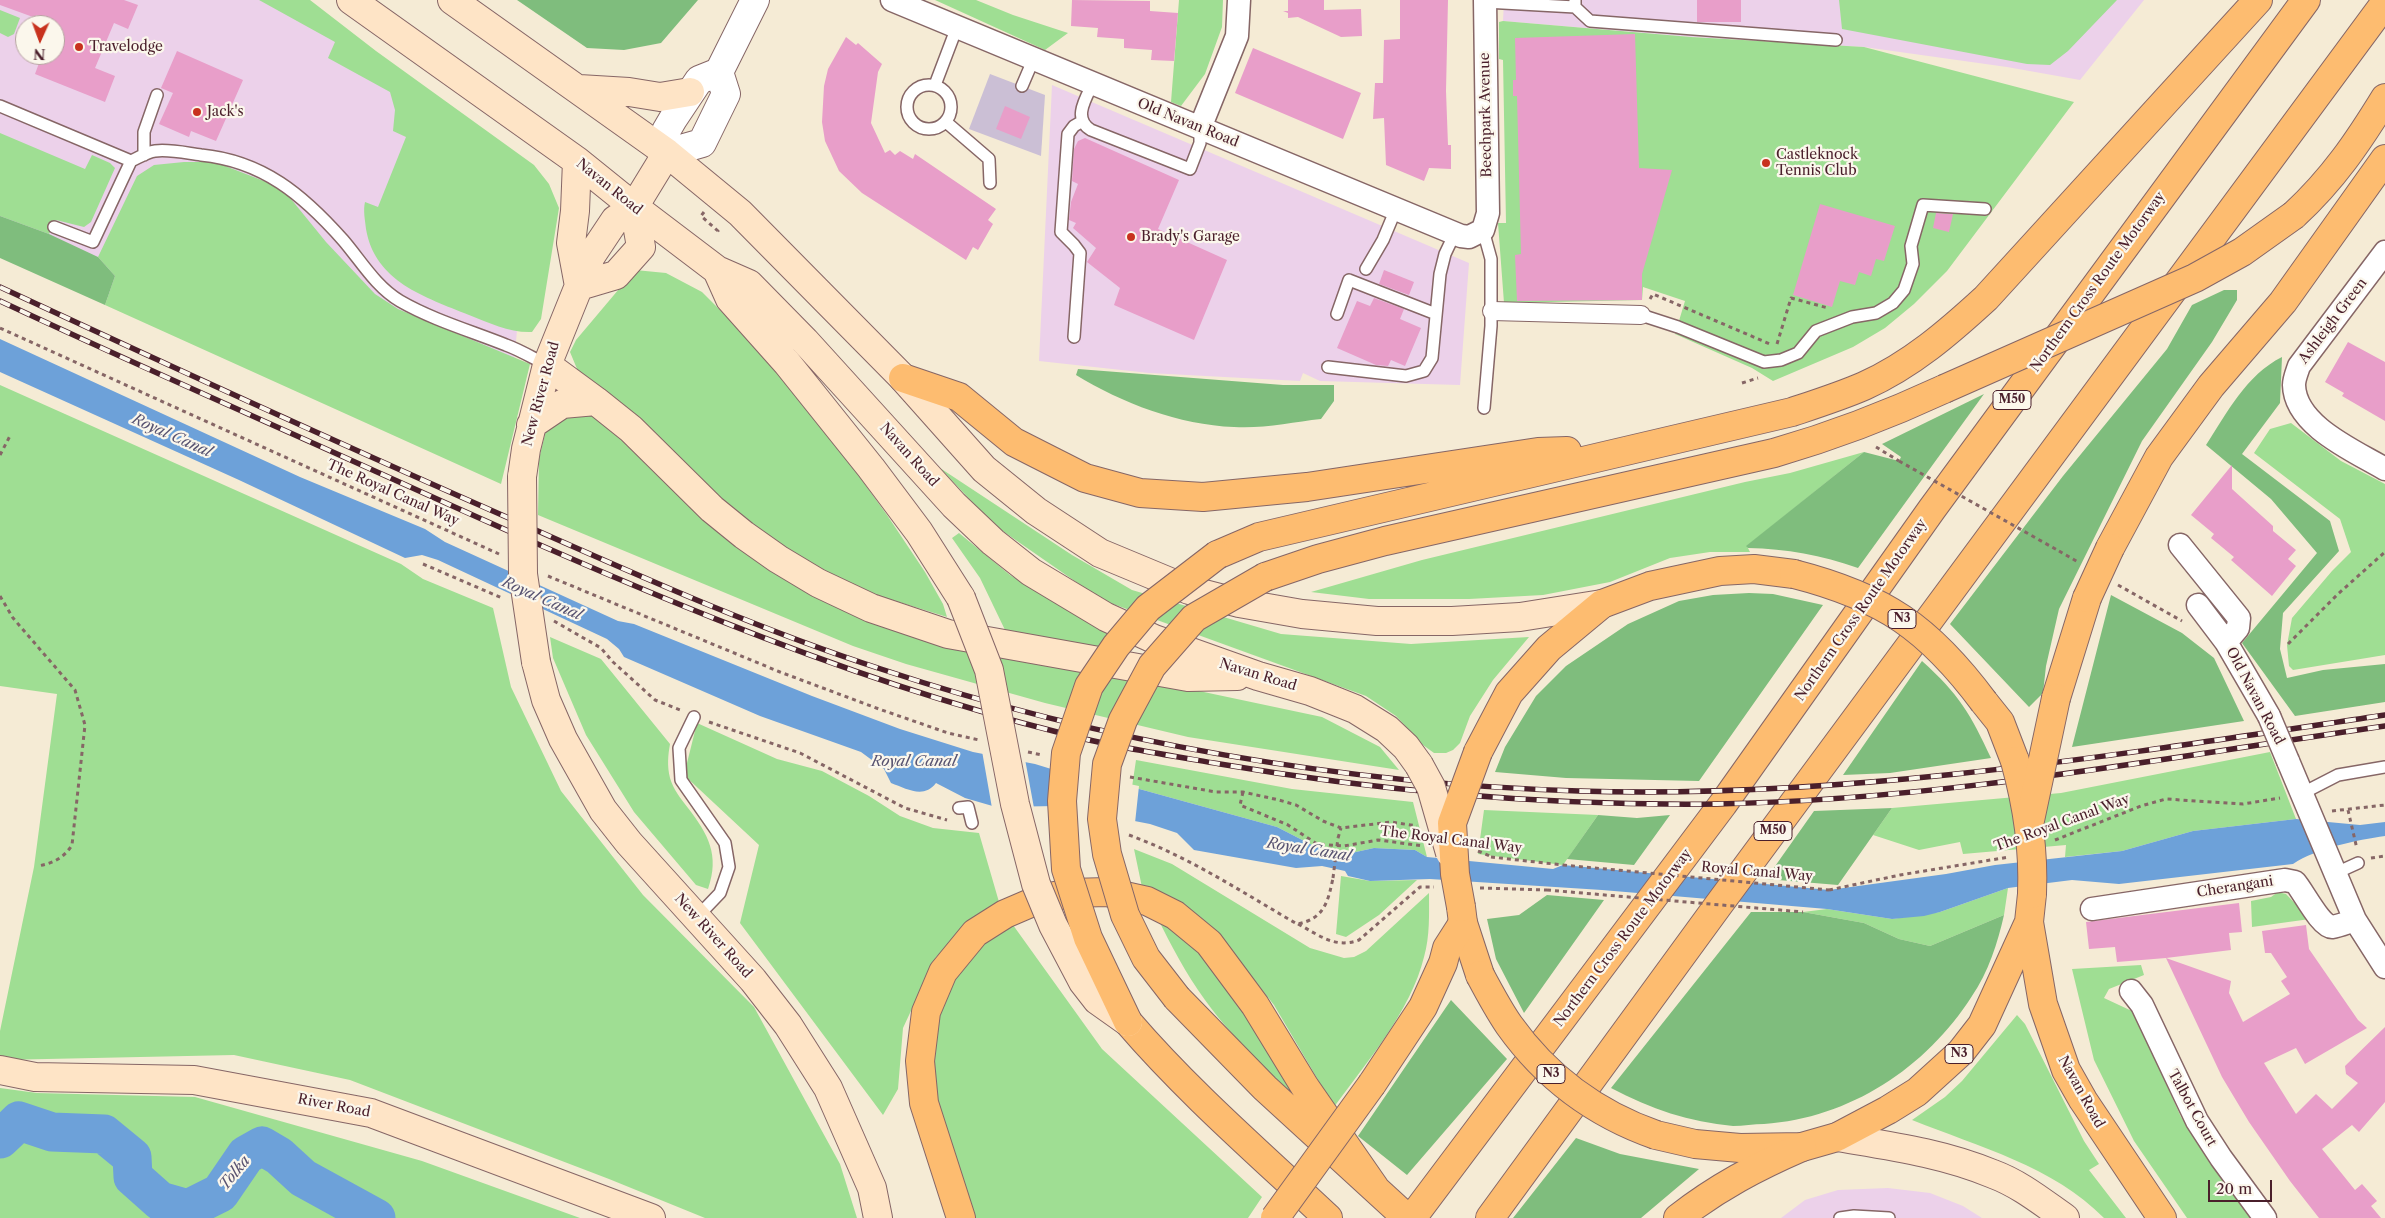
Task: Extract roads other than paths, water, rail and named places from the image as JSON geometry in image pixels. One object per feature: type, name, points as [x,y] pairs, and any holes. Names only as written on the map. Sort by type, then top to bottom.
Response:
[{"type":"highway","points":[[1328,1218],[1155,1054],[1128,1022],[1088,938],[1066,869],[1062,801],[1066,753],[1089,686],[1116,646],[1148,608],[1217,555],[1259,537],[1792,412],[1830,400],[1866,385],[1905,364],[1953,329],[1986,298],[2258,0]]},
{"type":"highway","name":"Northern Cross Route Motorway","points":[[1412,1218],[1724,804],[1932,509],[2306,0]]},
{"type":"highway","name":"M50","points":[[1490,1218],[1769,836],[2385,3]]},
{"type":"highway","points":[[1406,1218],[1265,1088],[1177,998],[1146,958],[1124,915],[1107,854],[1102,819],[1108,764],[1123,720],[1152,666],[1194,618],[1265,577],[1318,559],[1385,541],[1774,453],[1827,438],[1885,416],[2195,278],[2242,252],[2294,215],[2320,191],[2340,166],[2385,98]]},
{"type":"highway","points":[[2039,834],[2056,698],[2087,598],[2110,548],[2159,457],[2211,386],[2283,302],[2385,159]]},
{"type":"highway","points":[[903,378],[960,396],[1014,442],[1085,478],[1140,494],[1204,497],[1307,487],[1538,452],[1638,448]]},
{"type":"highway","name":"N3","points":[[1754,569],[1794,574],[1829,583],[1858,594],[1892,611],[1923,633],[1958,667],[2000,722],[2039,834],[2032,854],[2032,894],[2029,922],[1982,1025],[1961,1052],[1917,1092],[1888,1110],[1836,1137],[1802,1147],[1731,1148],[1695,1144],[1656,1135],[1629,1125],[1593,1106],[1555,1078],[1508,1024],[1480,975],[1460,889],[1452,823],[1478,752],[1509,693],[1549,648],[1602,604],[1650,586],[1720,571],[1754,569]]},
{"type":"highway","points":[[1275,1218],[1372,1084],[1422,1007],[1443,964],[1460,889]]},
{"type":"highway","points":[[961,1218],[924,1103],[920,1061],[926,1012],[943,972],[975,933],[1005,914],[1040,899],[1070,893],[1107,892],[1147,901],[1175,915],[1209,943],[1255,1005],[1306,1087],[1380,1192]]},
{"type":"highway","name":"Navan Road","points":[[2029,922],[2043,1004],[2066,1070],[2083,1100],[2162,1218]]},
{"type":"highway","points":[[1678,1218],[1709,1193],[1764,1164],[1802,1147]]},
{"type":"main road","name":"Navan Road","points":[[351,0],[577,161],[717,270],[749,284],[805,341],[954,505],[993,542],[1031,572],[1106,617],[1154,639],[1258,676],[1310,690],[1355,709],[1387,730],[1406,747],[1419,765],[1433,795],[1460,889]]},
{"type":"main road","points":[[452,0],[667,153],[740,213],[903,378],[984,469],[1036,511],[1100,553],[1188,590],[1240,603],[1302,614],[1377,621],[1452,621],[1520,617],[1602,604]]},
{"type":"main road","points":[[579,89],[629,92],[660,97],[690,92]]},
{"type":"main road","points":[[577,161],[576,211],[571,243],[579,286],[616,275],[641,247],[634,207],[667,153]]},
{"type":"main road","name":"New River Road","points":[[634,207],[615,220],[591,256],[546,365],[532,425],[522,477],[523,574],[536,662],[546,700],[563,739],[603,810],[629,843],[753,980],[788,1025],[828,1088],[872,1188],[878,1218]]},
{"type":"main road","points":[[717,270],[730,299],[787,363],[871,468],[919,532],[961,598],[989,670],[1015,804],[1036,884],[1053,925],[1083,982],[1097,1000],[1128,1022]]},
{"type":"main road","points":[[546,365],[596,400],[630,429],[712,509],[744,535],[778,559],[818,583],[871,608],[948,634],[1188,677],[1258,676]]},
{"type":"main road","points":[[532,425],[562,404],[596,400]]},
{"type":"main road","name":"River Road","points":[[0,1070],[35,1077],[194,1080],[371,1112],[651,1218]]},
{"type":"main road","points":[[1836,1137],[1949,1158],[1995,1174],[2029,1192],[2065,1218]]},
{"type":"street","points":[[719,72],[726,94],[702,143],[667,153],[666,131],[699,80],[719,72],[755,0]]},
{"type":"street","name":"Old Navan Road","points":[[892,0],[1455,233],[1469,237],[1483,230]]},
{"type":"street","points":[[1200,128],[1236,36],[1239,0]]},
{"type":"street","name":"Beechpark Avenue","points":[[1483,230],[1488,213],[1485,1]]},
{"type":"street","name":"Ashleigh Green","points":[[2385,252],[2298,366],[2294,385],[2302,410],[2321,431],[2385,469]]},
{"type":"street","points":[[1492,311],[1641,315]]},
{"type":"street","points":[[2180,545],[2239,618],[2238,628],[2226,642]]},
{"type":"street","name":"Old Navan Road","points":[[2198,605],[2226,642],[2269,716],[2334,869]]},
{"type":"street","points":[[2334,869],[2355,920],[2385,967]]},
{"type":"street","name":"Cherangani","points":[[2092,909],[2286,880],[2295,882],[2314,910],[2328,926],[2333,927],[2355,920]]},
{"type":"street","name":"Talbot Court","points":[[2130,991],[2145,1012],[2197,1121],[2221,1158],[2266,1218]]},
{"type":"lane","points":[[1485,1],[1575,3],[1590,21],[1836,40]]},
{"type":"lane","points":[[935,85],[957,26]]},
{"type":"lane","points":[[1022,86],[1034,58]]},
{"type":"lane","points":[[1093,83],[1080,115],[1081,122],[1090,130],[1190,169],[1200,143],[1200,128]]},
{"type":"lane","points":[[935,85],[942,88],[951,100],[952,108],[946,122],[933,129],[926,129],[913,122],[907,109],[910,95],[921,86],[935,85]]},
{"type":"lane","points":[[144,155],[144,132],[157,95]]},
{"type":"lane","points":[[0,106],[131,161]]},
{"type":"lane","points":[[946,122],[989,159],[990,183]]},
{"type":"lane","points":[[1074,337],[1080,253],[1074,244],[1061,232],[1068,134],[1074,126],[1081,122]]},
{"type":"lane","points":[[54,227],[93,242],[131,161],[144,155],[154,151],[222,157],[262,171],[286,185],[343,240],[385,289],[400,301],[508,346],[546,365]]},
{"type":"lane","points":[[1641,315],[1678,327],[1764,362],[1781,360],[1798,353],[1816,331],[1852,317],[1876,313],[1893,303],[1904,290],[1913,264],[1911,246],[1923,205],[1985,209]]},
{"type":"lane","points":[[1366,269],[1384,240],[1396,209]]},
{"type":"lane","points":[[1483,230],[1491,259],[1492,311],[1484,408]]},
{"type":"lane","points":[[1328,367],[1406,376],[1424,371],[1432,358],[1442,262],[1455,233]]},
{"type":"lane","points":[[1337,314],[1348,280],[1436,314]]},
{"type":"lane","points":[[694,717],[679,748],[681,780],[726,843],[729,868],[720,893],[697,917]]},
{"type":"lane","points":[[2303,793],[2338,776],[2385,767]]},
{"type":"lane","points":[[959,808],[968,807],[972,823]]},
{"type":"lane","points":[[2334,869],[2358,863]]},
{"type":"lane","points":[[1840,1218],[1854,1216],[1889,1218]]},
{"type":"water","name":"Royal Canal","points":[[0,339],[300,477],[425,529],[445,542],[618,621],[634,624],[812,696],[900,729],[973,752],[1035,764],[1061,772],[1132,787],[1277,827],[1312,845],[1347,854],[1374,848],[1415,850],[1427,857],[1553,869],[1563,865],[1829,890],[1946,874],[1995,865],[2122,851],[2193,831],[2296,819],[2360,825],[2385,822],[2385,836],[2350,842],[2325,849],[2293,864],[2119,884],[2072,880],[2008,888],[1940,912],[1924,916],[1892,919],[1827,909],[1602,890],[1430,879],[1370,881],[1348,876],[1345,871],[1322,866],[1296,868],[1194,850],[1177,833],[1150,824],[1057,806],[996,807],[965,798],[936,783],[926,791],[921,792],[909,790],[891,783],[884,769],[861,752],[760,716],[624,657],[619,649],[607,639],[438,560],[422,555],[405,558],[239,480],[0,372]]},
{"type":"waterway","name":"Tolka","points":[[0,1139],[19,1121],[52,1132],[104,1134],[132,1157],[133,1177],[160,1201],[188,1209],[220,1193],[246,1155],[262,1146],[279,1156],[303,1178],[376,1218]]},
{"type":"railway","points":[[0,287],[447,491],[648,579],[787,636],[881,669],[965,695],[1051,718],[1138,738],[1226,755],[1314,769],[1491,787],[1579,791],[1680,792],[1782,788],[1983,771],[2084,759],[2385,715]]},
{"type":"railway","points":[[0,301],[552,550],[718,620],[887,682],[973,709],[1081,738],[1140,750],[1282,774],[1468,795],[1592,803],[1717,804],[1801,801],[1969,786],[2136,764],[2385,726]]},
{"type":"place","name":"Travelodge","points":[[79,47]]},
{"type":"place","name":"Jack's","points":[[197,112]]},
{"type":"place","name":"Castleknock Tennis Club","points":[[1766,163]]},
{"type":"place","name":"Brady's Garage","points":[[1131,237]]}]
